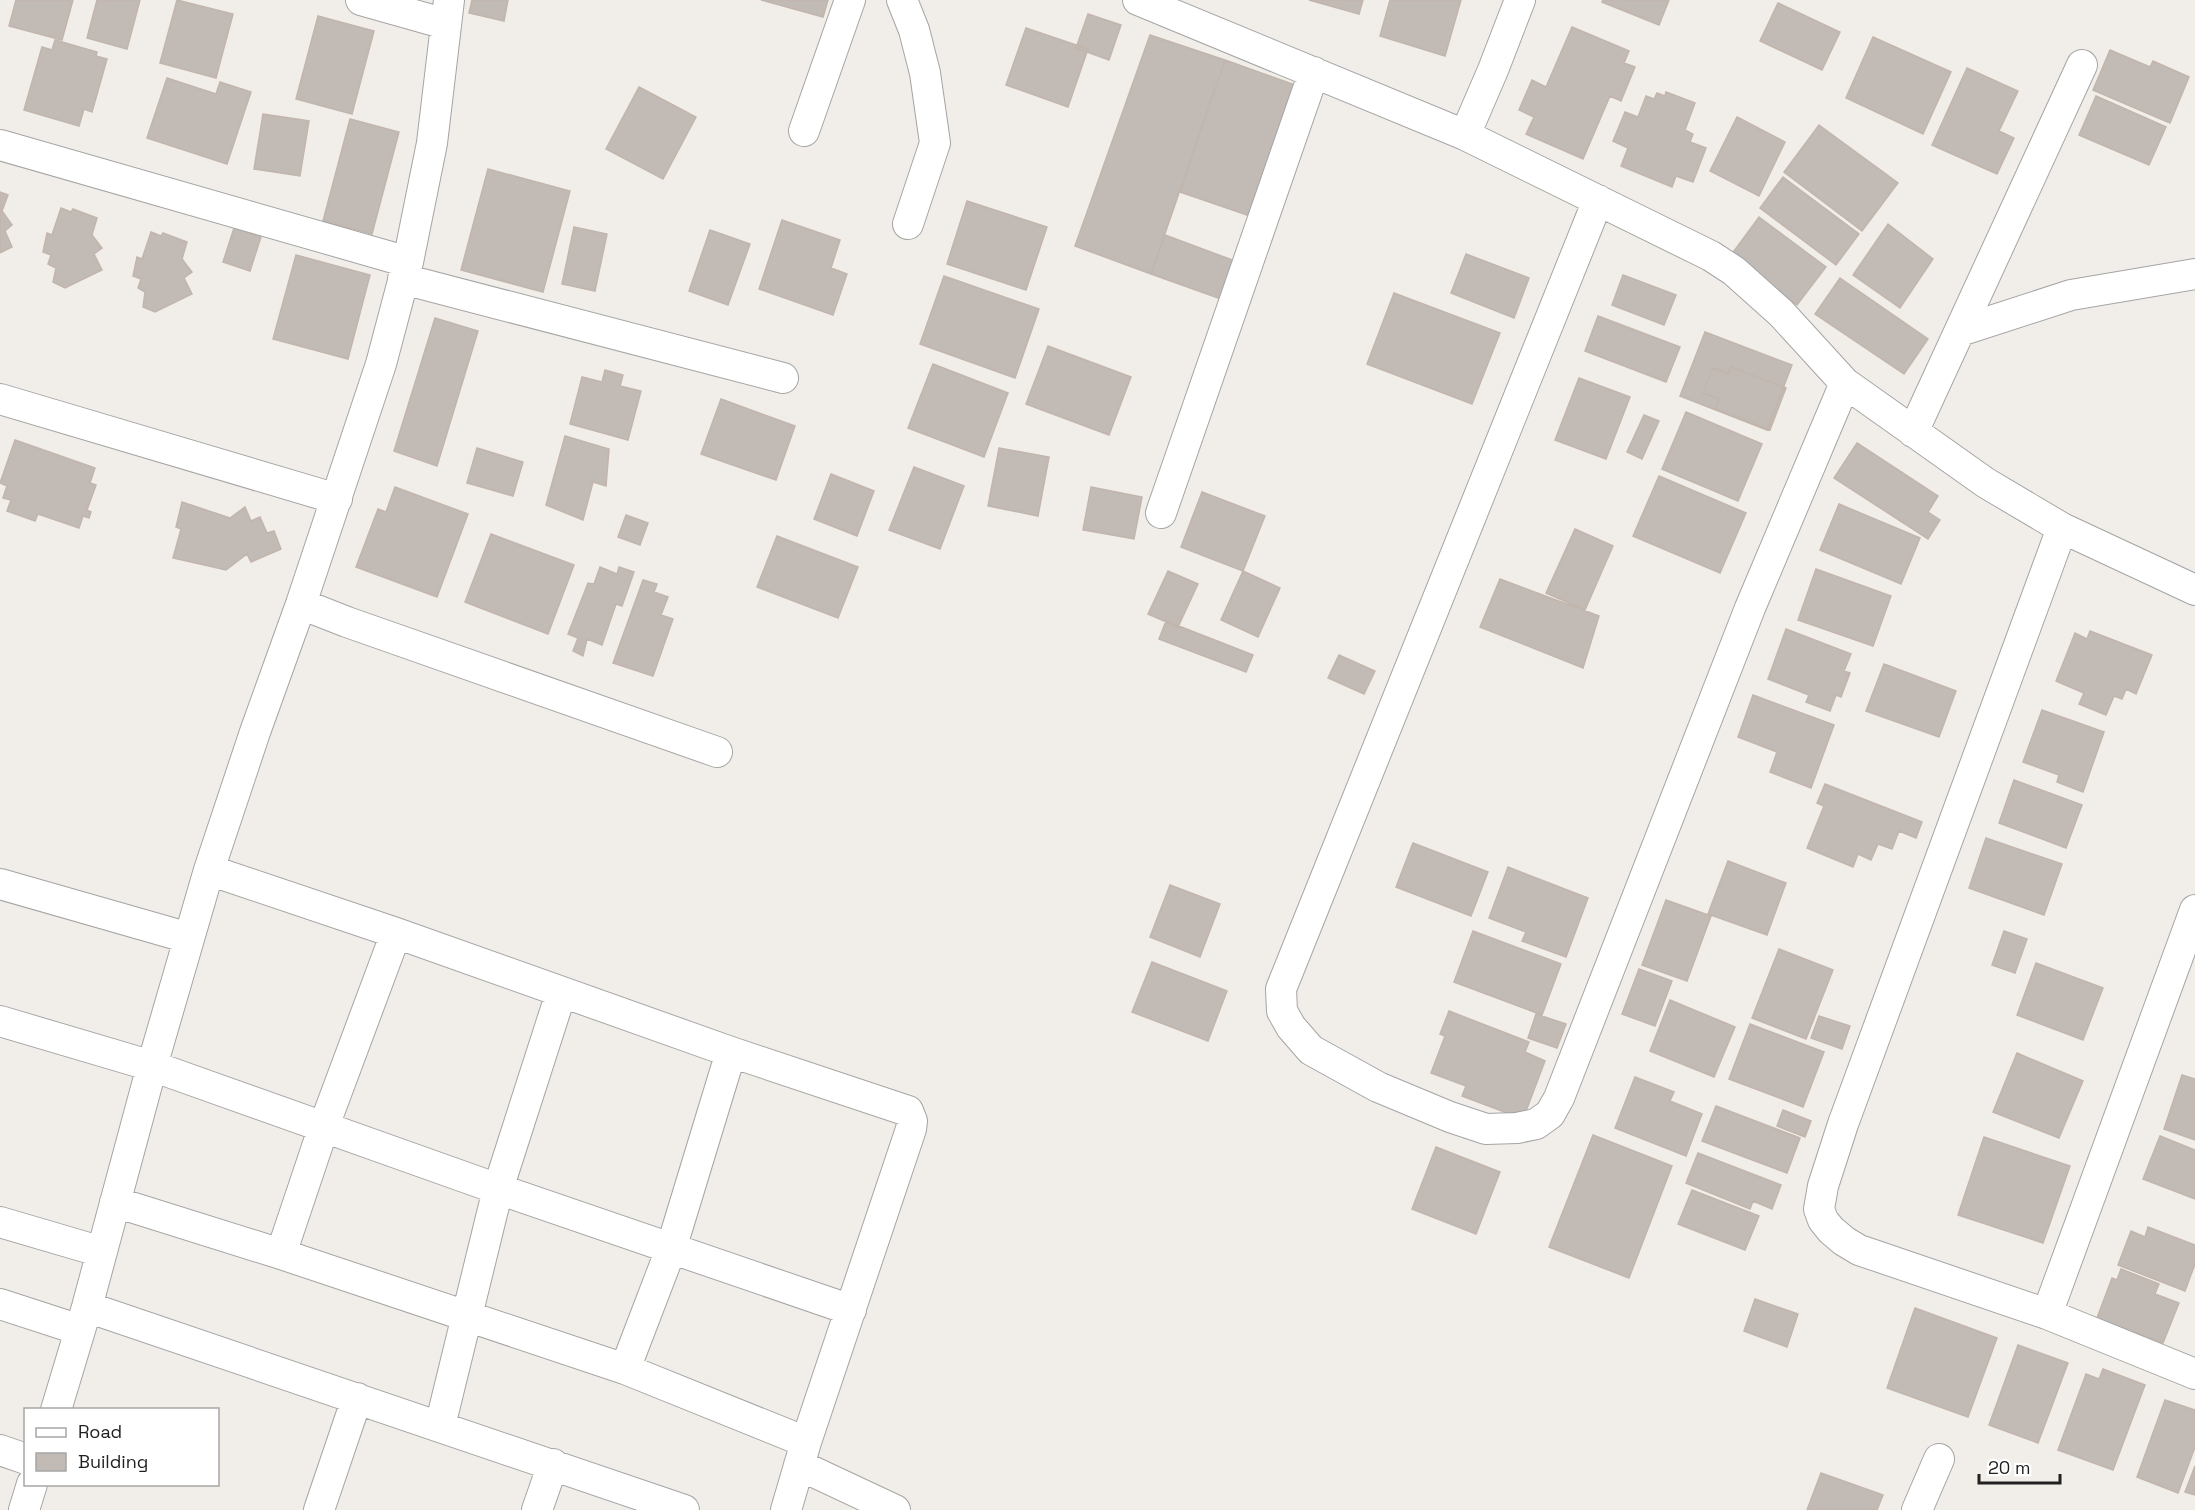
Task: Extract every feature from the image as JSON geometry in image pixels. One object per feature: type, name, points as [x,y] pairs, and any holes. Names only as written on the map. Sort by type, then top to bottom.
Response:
[{"type":"street","points":[[57,1408],[209,870],[337,499],[381,364],[406,270],[432,143],[447,12],[361,0]]},
{"type":"street","points":[[804,131],[850,0]]},
{"type":"street","points":[[902,0],[914,30],[926,73],[934,143],[908,224]]},
{"type":"street","points":[[1138,0],[1464,135],[1499,154],[1701,250],[1734,271],[1781,312],[1845,383],[1986,483],[2062,528],[2195,590]]},
{"type":"street","points":[[1464,135],[1493,70],[1520,0]]},
{"type":"street","points":[[1913,432],[2082,65]]},
{"type":"street","points":[[1161,513],[1314,72]]},
{"type":"street","points":[[0,145],[406,270],[783,378]]},
{"type":"street","points":[[1598,200],[1281,989],[1282,1011],[1291,1028],[1311,1050],[1378,1087],[1450,1117],[1486,1128],[1527,1126],[1536,1124],[1550,1114],[1559,1098],[1586,1032],[1750,608],[1845,383]]},
{"type":"street","points":[[1960,331],[2071,295],[2195,274]]},
{"type":"street","points":[[0,399],[337,499]]},
{"type":"street","points":[[2062,528],[1859,1080],[1819,1198],[1819,1209],[1823,1220],[1831,1230],[1859,1250],[2047,1314],[2195,1374]]},
{"type":"street","points":[[301,604],[717,752]]},
{"type":"street","points":[[209,870],[396,933],[731,1052],[900,1108],[911,1116],[911,1129],[786,1510]]},
{"type":"street","points":[[0,884],[189,938]]},
{"type":"street","points":[[2047,1314],[2195,910]]},
{"type":"street","points":[[281,1254],[324,1126],[396,933]]},
{"type":"street","points":[[440,1426],[498,1190],[561,993]]},
{"type":"street","points":[[0,1021],[152,1066],[498,1190],[852,1310]]},
{"type":"street","points":[[625,1368],[671,1250],[731,1052]]},
{"type":"street","points":[[115,1202],[281,1254],[625,1368],[803,1453],[895,1510]]},
{"type":"street","points":[[0,1222],[102,1252]]},
{"type":"street","points":[[0,1304],[83,1318],[357,1398],[684,1510]]},
{"type":"street","points":[[319,1510],[357,1398]]},
{"type":"street","points":[[0,1450],[24,1458]]},
{"type":"street","points":[[1917,1510],[1939,1459]]},
{"type":"street","points":[[537,1510],[553,1464]]},
{"type":"street","points":[[24,1510],[32,1486]]},
{"type":"building","points":[[16,0],[73,0],[62,40],[9,26]]},
{"type":"building","points":[[97,0],[140,0],[127,49],[87,38]]},
{"type":"building","points":[[177,0],[233,14],[216,78],[160,63]]},
{"type":"building","points":[[472,0],[508,0],[504,21],[469,13]]},
{"type":"building","points":[[761,0],[828,0],[823,17]]},
{"type":"building","points":[[1309,0],[1363,0],[1359,14]]},
{"type":"building","points":[[1390,0],[1461,0],[1445,56],[1380,36]]},
{"type":"building","points":[[1603,0],[1669,0],[1659,25],[1602,2]]},
{"type":"building","points":[[1778,3],[1840,32],[1822,70],[1760,41]]},
{"type":"building","points":[[1088,14],[1121,25],[1109,60],[1076,48]]},
{"type":"building","points":[[318,16],[374,31],[352,114],[296,99]]},
{"type":"building","points":[[1572,27],[1629,51],[1624,63],[1635,67],[1621,101],[1610,96],[1583,159],[1526,134],[1534,117],[1519,110],[1532,80],[1546,87]]},
{"type":"building","points":[[1026,28],[1088,49],[1068,107],[1006,85]]},
{"type":"building","points":[[1150,35],[1225,60],[1151,274],[1075,246]]},
{"type":"building","points":[[1873,37],[1951,72],[1923,134],[1846,98]]},
{"type":"building","points":[[55,40],[97,52],[96,56],[107,59],[92,112],[84,109],[79,126],[24,110],[42,47],[52,50]]},
{"type":"building","points":[[2110,50],[2150,67],[2153,61],[2189,77],[2170,123],[2093,90]]},
{"type":"building","points":[[1225,60],[1295,85],[1250,216],[1180,192]]},
{"type":"building","points":[[1967,68],[2018,91],[1999,131],[2014,138],[1997,174],[1932,145]]},
{"type":"building","points":[[167,78],[216,94],[220,82],[251,92],[227,164],[147,138]]},
{"type":"building","points":[[639,87],[696,117],[663,179],[606,149]]},
{"type":"building","points":[[1666,92],[1695,103],[1685,130],[1693,134],[1690,142],[1706,148],[1693,182],[1676,176],[1672,187],[1621,166],[1628,148],[1613,141],[1625,112],[1638,117],[1646,96],[1654,99],[1657,93],[1665,96]]},
{"type":"building","points":[[2096,96],[2166,127],[2149,165],[2079,135]]},
{"type":"building","points":[[263,114],[309,121],[300,176],[254,169]]},
{"type":"building","points":[[1737,117],[1785,142],[1759,196],[1710,171]]},
{"type":"building","points":[[350,119],[399,132],[372,234],[323,221]]},
{"type":"building","points":[[1819,125],[1898,183],[1862,231],[1784,172]]},
{"type":"building","points":[[488,169],[570,191],[543,292],[461,270]]},
{"type":"building","points":[[1783,177],[1859,234],[1836,265],[1760,208]]},
{"type":"building","points":[[0,192],[8,195],[2,211],[12,225],[5,231],[12,247],[0,253]]},
{"type":"building","points":[[967,201],[1047,227],[1026,290],[947,264]]},
{"type":"building","points":[[61,208],[71,212],[73,209],[97,218],[92,235],[102,248],[94,254],[102,270],[65,288],[53,282],[56,268],[48,264],[51,255],[43,252],[47,233],[52,235]]},
{"type":"building","points":[[1759,217],[1826,267],[1797,305],[1731,255]]},
{"type":"building","points":[[782,220],[840,240],[831,268],[847,274],[833,315],[759,289]]},
{"type":"building","points":[[1888,224],[1933,259],[1900,308],[1853,275]]},
{"type":"building","points":[[574,227],[607,234],[595,291],[562,284]]},
{"type":"building","points":[[234,228],[261,237],[250,271],[223,262]]},
{"type":"building","points":[[710,230],[750,244],[728,305],[689,291]]},
{"type":"building","points":[[151,232],[161,236],[163,233],[187,242],[182,259],[192,272],[184,278],[192,294],[155,312],[143,307],[145,292],[138,288],[141,279],[133,276],[137,257],[142,259]]},
{"type":"building","points":[[1165,235],[1235,261],[1221,299],[1151,274]]},
{"type":"building","points":[[1466,254],[1529,278],[1514,318],[1451,293]]},
{"type":"building","points":[[296,255],[370,275],[348,359],[273,339]]},
{"type":"building","points":[[1623,275],[1676,295],[1664,325],[1612,305]]},
{"type":"building","points":[[944,276],[1039,309],[1015,378],[920,344]]},
{"type":"building","points":[[1840,278],[1928,339],[1904,374],[1815,314]]},
{"type":"building","points":[[1394,293],[1500,333],[1472,404],[1367,364]]},
{"type":"building","points":[[1598,316],[1680,347],[1666,382],[1585,351]]},
{"type":"building","points":[[435,318],[478,331],[437,466],[394,451]]},
{"type":"building","points":[[1705,332],[1792,365],[1767,430],[1680,396]]},
{"type":"building","points":[[1048,346],[1131,377],[1109,435],[1026,404]]},
{"type":"building","points":[[933,364],[1008,393],[984,457],[908,428]]},
{"type":"building","points":[[1731,367],[1786,388],[1770,430],[1715,409],[1719,399],[1703,393],[1713,368],[1728,374]]},
{"type":"building","points":[[605,370],[623,375],[620,386],[641,391],[628,440],[570,424],[582,377],[602,382]]},
{"type":"building","points":[[1579,378],[1630,397],[1606,459],[1555,440]]},
{"type":"building","points":[[721,399],[795,426],[776,480],[701,454]]},
{"type":"building","points":[[1686,412],[1762,444],[1738,501],[1662,469]]},
{"type":"building","points":[[1644,415],[1659,421],[1642,459],[1627,452]]},
{"type":"building","points":[[565,436],[609,449],[606,486],[593,482],[583,520],[546,505]]},
{"type":"building","points":[[15,440],[95,468],[90,483],[96,485],[87,510],[91,512],[89,518],[83,516],[79,528],[38,514],[35,521],[7,511],[11,500],[3,498],[7,486],[0,483]]},
{"type":"building","points":[[1857,443],[1938,496],[1928,512],[1940,520],[1928,539],[1834,478]]},
{"type":"building","points":[[477,448],[523,462],[513,496],[467,483]]},
{"type":"building","points":[[999,448],[1049,457],[1038,516],[988,506]]},
{"type":"building","points":[[914,467],[964,486],[940,549],[889,530]]},
{"type":"building","points":[[831,474],[874,491],[857,536],[814,519]]},
{"type":"building","points":[[1659,476],[1746,513],[1720,573],[1633,536]]},
{"type":"building","points":[[395,487],[468,514],[437,597],[356,567],[378,509],[386,512]]},
{"type":"building","points":[[1091,487],[1142,497],[1134,539],[1083,530]]},
{"type":"building","points":[[1202,492],[1265,516],[1243,571],[1181,547]]},
{"type":"building","points":[[182,502],[230,518],[245,507],[251,521],[260,517],[267,533],[274,531],[281,549],[251,562],[247,554],[226,570],[173,558],[181,529],[176,527]]},
{"type":"building","points":[[1839,504],[1920,538],[1901,584],[1820,550]]},
{"type":"building","points":[[626,515],[648,523],[640,545],[618,537]]},
{"type":"building","points":[[1575,529],[1613,546],[1585,610],[1546,593]]},
{"type":"building","points":[[491,534],[574,565],[548,634],[465,602]]},
{"type":"building","points":[[777,536],[858,567],[838,618],[757,587]]},
{"type":"building","points":[[600,567],[617,574],[619,567],[634,572],[622,606],[616,604],[602,645],[587,639],[583,656],[573,651],[578,638],[568,634],[588,583],[594,584]]},
{"type":"building","points":[[1816,569],[1891,596],[1873,646],[1798,620]]},
{"type":"building","points":[[1168,571],[1198,584],[1178,627],[1148,614]]},
{"type":"building","points":[[1243,571],[1280,588],[1258,637],[1221,620]]},
{"type":"building","points":[[1500,579],[1599,616],[1583,668],[1480,627]]},
{"type":"building","points":[[643,580],[657,584],[654,592],[668,597],[661,615],[673,619],[653,676],[613,663]]},
{"type":"building","points":[[1166,621],[1253,655],[1246,672],[1159,639]]},
{"type":"building","points":[[1786,629],[1851,654],[1844,671],[1850,673],[1841,697],[1836,695],[1830,711],[1806,702],[1809,695],[1768,679]]},
{"type":"building","points":[[2090,631],[2152,655],[2136,694],[2126,689],[2122,699],[2114,696],[2106,715],[2079,704],[2084,693],[2056,681],[2075,633],[2087,639]]},
{"type":"building","points":[[1339,655],[1375,671],[1364,694],[1328,678]]},
{"type":"building","points":[[1884,664],[1956,691],[1939,737],[1866,711]]},
{"type":"building","points":[[1753,695],[1834,725],[1811,788],[1770,772],[1777,752],[1738,737]]},
{"type":"building","points":[[2042,710],[2104,732],[2083,792],[2057,782],[2059,775],[2023,762]]},
{"type":"building","points":[[2014,780],[2082,805],[2066,848],[1999,823]]},
{"type":"building","points":[[1825,784],[1922,822],[1916,838],[1899,831],[1892,849],[1878,844],[1871,860],[1858,854],[1853,867],[1807,848],[1824,806],[1817,803]]},
{"type":"building","points":[[1986,838],[2062,864],[2044,915],[1969,888]]},
{"type":"building","points":[[1413,843],[1488,872],[1471,916],[1396,887]]},
{"type":"building","points":[[1728,861],[1786,883],[1767,935],[1708,914]]},
{"type":"building","points":[[1508,867],[1588,898],[1566,957],[1522,941],[1526,932],[1489,918]]},
{"type":"building","points":[[1170,885],[1220,904],[1200,957],[1150,937]]},
{"type":"building","points":[[1666,900],[1711,916],[1687,981],[1642,965]]},
{"type":"building","points":[[1473,931],[1561,964],[1542,1015],[1454,982]]},
{"type":"building","points":[[2004,931],[2027,939],[2015,973],[1992,965]]},
{"type":"building","points":[[1779,949],[1833,970],[1806,1039],[1752,1018]]},
{"type":"building","points":[[1152,962],[1227,991],[1208,1041],[1132,1012]]},
{"type":"building","points":[[2036,963],[2103,988],[2083,1040],[2017,1015]]},
{"type":"building","points":[[1639,969],[1672,981],[1655,1026],[1622,1014]]},
{"type":"building","points":[[1670,1000],[1735,1027],[1714,1077],[1650,1051]]},
{"type":"building","points":[[1449,1011],[1529,1042],[1525,1052],[1545,1061],[1523,1119],[1462,1096],[1466,1086],[1431,1073],[1445,1036],[1440,1034]]},
{"type":"building","points":[[1536,1014],[1566,1024],[1557,1048],[1528,1038]]},
{"type":"building","points":[[1819,1016],[1850,1026],[1842,1049],[1811,1038]]},
{"type":"building","points":[[1750,1024],[1824,1052],[1803,1107],[1729,1079]]},
{"type":"building","points":[[2017,1053],[2083,1081],[2059,1138],[1993,1112]]},
{"type":"building","points":[[2182,1075],[2195,1079],[2195,1140],[2164,1129]]},
{"type":"building","points":[[1635,1077],[1674,1092],[1670,1101],[1702,1114],[1686,1156],[1615,1128]]},
{"type":"building","points":[[1716,1106],[1800,1138],[1787,1173],[1702,1141]]},
{"type":"building","points":[[1783,1110],[1811,1121],[1805,1137],[1777,1126]]},
{"type":"building","points":[[1593,1135],[1672,1166],[1629,1278],[1549,1247]]},
{"type":"building","points":[[2160,1136],[2195,1150],[2195,1199],[2143,1179]]},
{"type":"building","points":[[1984,1137],[2070,1166],[2043,1243],[1958,1215]]},
{"type":"building","points":[[1436,1147],[1500,1172],[1476,1234],[1412,1209]]},
{"type":"building","points":[[1698,1153],[1781,1185],[1772,1209],[1753,1201],[1750,1209],[1686,1183]]},
{"type":"building","points":[[1692,1190],[1759,1216],[1745,1250],[1678,1224]]},
{"type":"building","points":[[2148,1227],[2195,1245],[2195,1264],[2185,1291],[2118,1265],[2131,1231],[2145,1237]]},
{"type":"building","points":[[2121,1269],[2159,1284],[2155,1294],[2179,1303],[2163,1343],[2097,1318],[2112,1278],[2117,1280]]},
{"type":"building","points":[[1755,1299],[1798,1314],[1787,1347],[1744,1331]]},
{"type":"building","points":[[1915,1308],[1997,1338],[1968,1417],[1887,1388]]},
{"type":"building","points":[[2018,1345],[2068,1363],[2038,1443],[1989,1425]]},
{"type":"building","points":[[2103,1369],[2145,1385],[2113,1470],[2058,1450],[2086,1374],[2099,1379]]},
{"type":"building","points":[[2165,1400],[2195,1410],[2195,1447],[2178,1493],[2137,1477]]},
{"type":"building","points":[[2195,1466],[2195,1495],[2185,1492]]},
{"type":"building","points":[[1821,1473],[1883,1495],[1877,1510],[1807,1510]]}]
